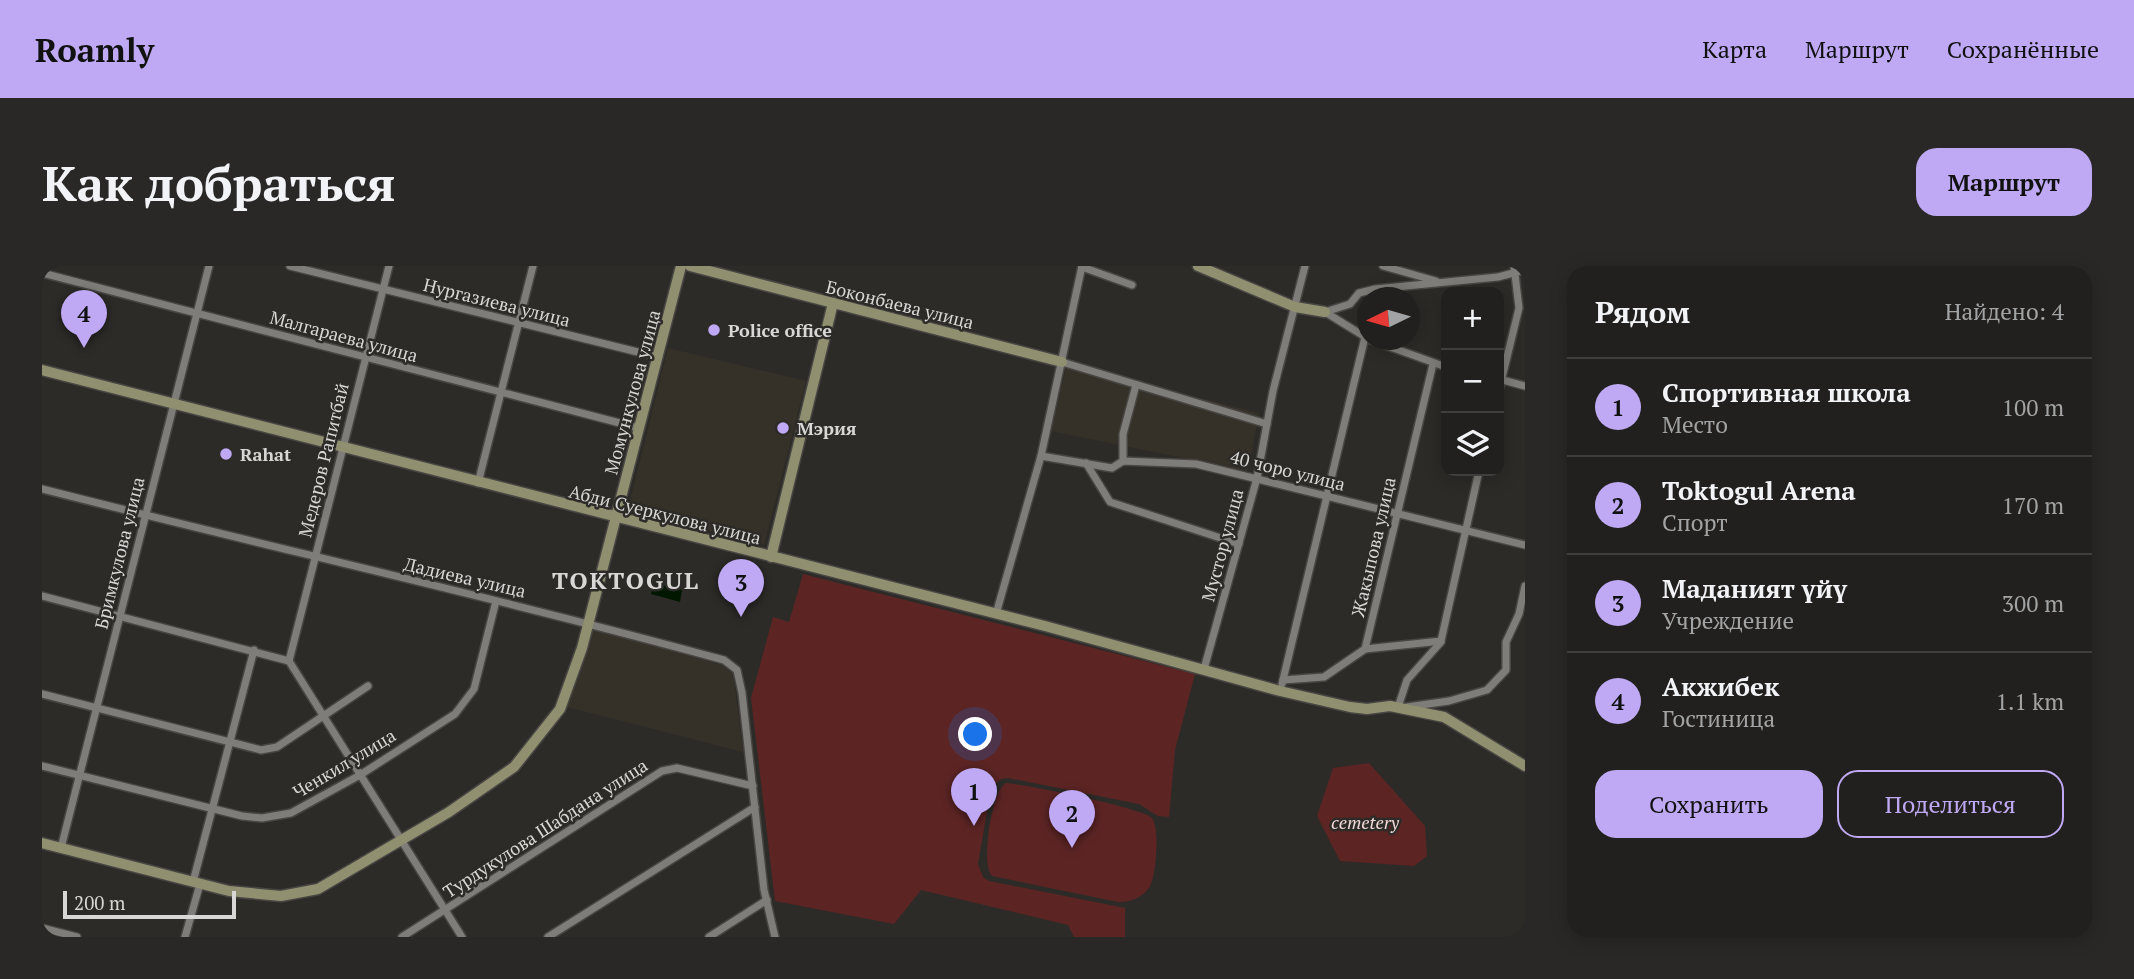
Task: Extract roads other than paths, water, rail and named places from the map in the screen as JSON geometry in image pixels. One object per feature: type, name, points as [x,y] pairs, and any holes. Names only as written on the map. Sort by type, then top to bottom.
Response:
[{"type":"street","name":"Бримкулова улица","points":[[61,848],[209,266]]},
{"type":"street","name":"Нургазиева улица","points":[[290,266],[657,357]]},
{"type":"street","name":"Медеров Рапитбай","points":[[289,662],[389,266]]},
{"type":"street","points":[[478,483],[533,266]]},
{"type":"street","name":"Момункулова улица","points":[[42,843],[229,891],[281,896],[318,889],[449,812],[514,767],[560,709],[582,648],[681,266]]},
{"type":"street","name":"Боконбаева улица","points":[[690,266],[1062,362]]},
{"type":"street","points":[[1198,266],[1295,307],[1325,312],[1357,331]]},
{"type":"street","name":"Мустор улица","points":[[1204,669],[1257,478],[1267,424],[1305,266]]},
{"type":"street","points":[[1382,266],[1440,283]]},
{"type":"street","points":[[996,614],[1041,456],[1082,267],[1132,285]]},
{"type":"street","points":[[1325,312],[1350,304],[1359,293],[1440,283],[1515,269],[1525,270]]},
{"type":"street","points":[[1504,367],[1522,308],[1515,269]]},
{"type":"street","name":"Малгараева улица","points":[[42,273],[639,428]]},
{"type":"street","points":[[771,557],[833,303]]},
{"type":"street","points":[[1365,350],[1282,685],[1324,677],[1365,649],[1441,641]]},
{"type":"street","points":[[1398,350],[1441,366]]},
{"type":"street","points":[[1062,362],[1267,424]]},
{"type":"street","name":"Жакыпова улица","points":[[1365,649],[1433,364]]},
{"type":"street","name":"Абди Суеркулова улица","points":[[42,370],[1204,669],[1282,685],[1350,707],[1401,707],[1444,717],[1525,766]]},
{"type":"street","points":[[1504,381],[1525,386]]},
{"type":"street","points":[[1123,461],[1123,434],[1136,384]]},
{"type":"street","name":"40 чоро улица","points":[[1041,456],[1112,468],[1123,461],[1196,464],[1525,545]]},
{"type":"street","points":[[1086,463],[1110,502],[1239,544]]},
{"type":"street","points":[[1478,476],[1441,641],[1407,680],[1401,707],[1449,701],[1487,691],[1507,670],[1506,642],[1519,614],[1525,586]]},
{"type":"street","name":"Дадиева улица","points":[[42,489],[314,559],[589,623],[724,660],[737,670],[767,900],[775,937]]},
{"type":"street","points":[[42,596],[254,650],[289,662],[462,937]]},
{"type":"street","name":"Ченкил улица","points":[[42,766],[212,809],[262,818],[290,813],[360,775],[455,714],[474,689],[495,601]]},
{"type":"street","points":[[186,937],[212,809],[254,650]]},
{"type":"street","points":[[42,694],[261,750],[277,747],[368,686]]},
{"type":"street","name":"Турдукулова Шабдана улица","points":[[402,937],[662,771],[677,768],[752,786]]},
{"type":"street","points":[[548,937],[755,807]]},
{"type":"street","points":[[709,937],[767,900]]},
{"type":"street","points":[[42,928],[77,937]]},
{"type":"place","name":"Police office","points":[[714,330]]},
{"type":"place","name":"Акжибек","points":[[84,348]]},
{"type":"place","name":"Мэрия","points":[[783,428]]},
{"type":"place","name":"Rahat","points":[[226,454]]},
{"type":"place","name":"Маданият үйү","points":[[741,617]]},
{"type":"place","name":"Спортивная школа","points":[[974,826]]},
{"type":"place","name":"Toktogul Arena","points":[[1072,848]]},
{"type":"district","name":"TOKTOGUL","points":[[626,580]]},
{"type":"park label","name":"cemetery","points":[[1365,822]]}]
